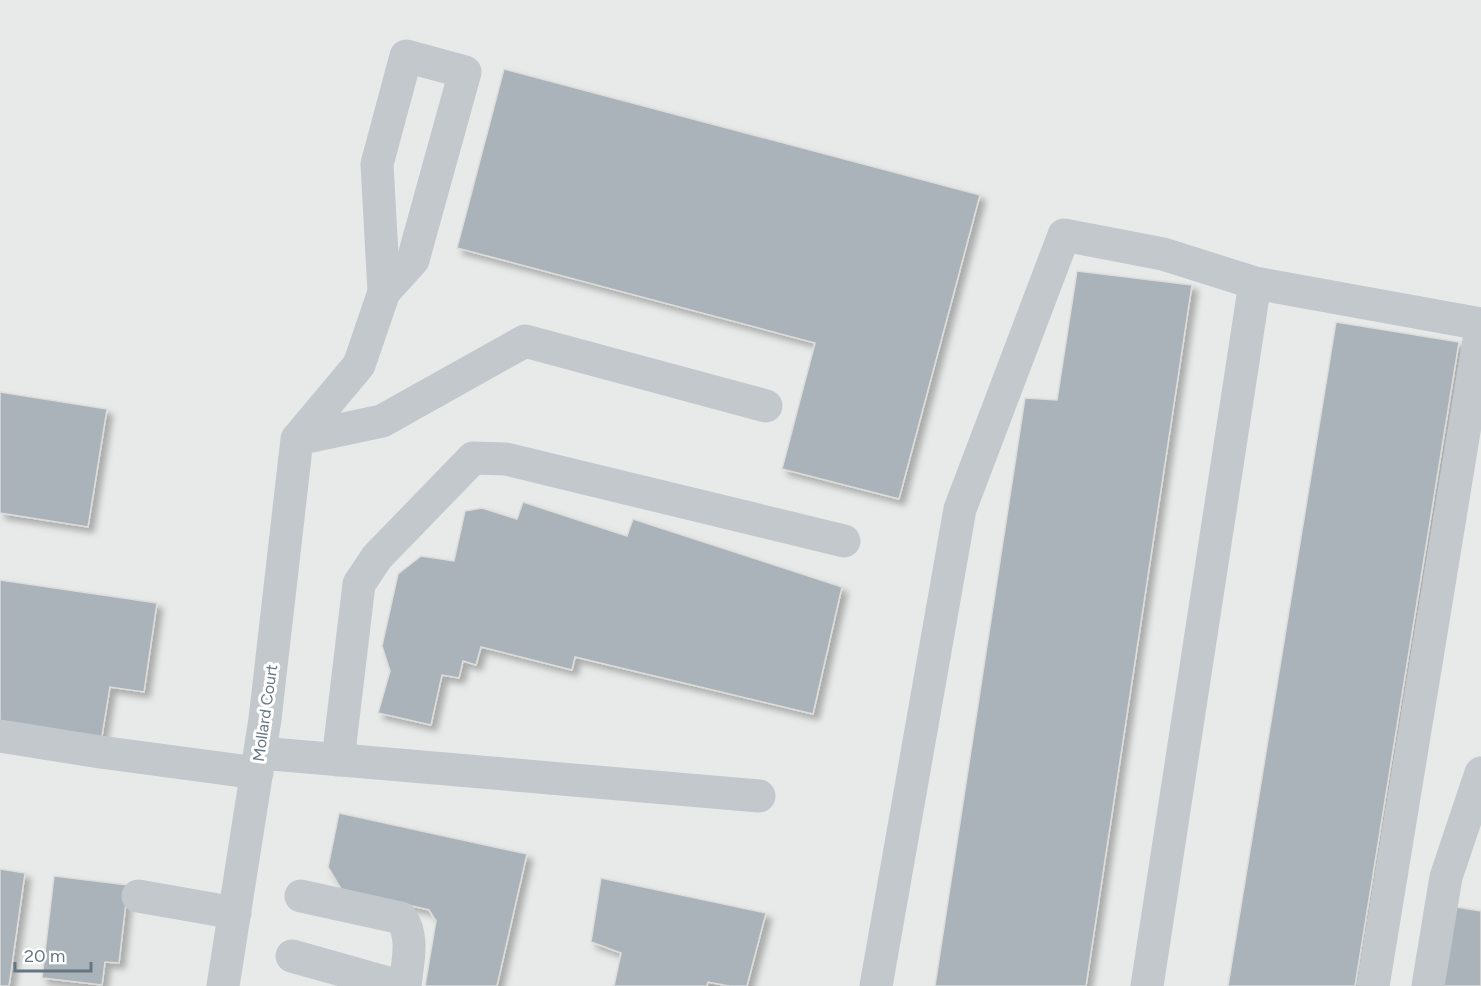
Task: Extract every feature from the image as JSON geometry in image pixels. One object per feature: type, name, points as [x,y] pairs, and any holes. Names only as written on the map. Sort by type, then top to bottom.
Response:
[{"type":"street","points":[[297,440],[359,365],[384,292],[376,164],[406,56],[465,72],[413,260],[384,292]]},
{"type":"street","points":[[876,986],[960,509],[1064,235],[1163,254],[1255,283],[1481,326],[1373,986]]},
{"type":"street","points":[[1148,986],[1255,283]]},
{"type":"street","points":[[297,440],[382,421],[525,341],[766,406]]},
{"type":"street","name":"Mollard Court","points":[[224,986],[258,763],[297,440]]},
{"type":"street","points":[[339,760],[359,584],[377,557],[473,458],[506,459],[844,541]]},
{"type":"street","points":[[0,736],[100,752],[258,763],[339,760],[759,796]]},
{"type":"street","points":[[1428,986],[1446,877],[1481,772]]},
{"type":"street","points":[[138,896],[235,913]]},
{"type":"street","points":[[301,896],[401,918],[406,925],[409,938],[405,986]]},
{"type":"street","points":[[292,956],[398,986]]},
{"type":"shaded area","points":[[0,0],[1481,0],[1481,986],[0,986]]},
{"type":"building","points":[[504,69],[980,195],[899,499],[782,469],[815,343],[457,248]]},
{"type":"building","points":[[1077,271],[1192,285],[1086,986],[935,986],[1025,398],[1057,400]]},
{"type":"building","points":[[1336,322],[1459,342],[1355,986],[1228,986]]},
{"type":"building","points":[[0,392],[107,409],[88,527],[0,513]]},
{"type":"building","points":[[523,502],[627,536],[633,519],[842,587],[813,714],[575,657],[572,670],[481,647],[476,665],[463,661],[459,678],[442,675],[431,725],[378,713],[390,671],[382,646],[398,574],[421,556],[454,561],[465,511],[482,508],[517,519]]},
{"type":"building","points":[[0,580],[157,603],[144,692],[110,687],[101,742],[0,727]]},
{"type":"building","points":[[339,813],[527,854],[497,986],[425,986],[436,921],[429,910],[341,889],[328,867]]},
{"type":"building","points":[[0,869],[25,873],[9,986],[0,986]]},
{"type":"building","points":[[54,876],[128,885],[119,963],[105,962],[102,985],[42,978]]},
{"type":"building","points":[[601,878],[766,913],[747,986],[729,986],[708,982],[707,986],[614,986],[621,953],[591,942]]},
{"type":"building","points":[[1450,906],[1481,911],[1481,986],[1437,986]]}]
